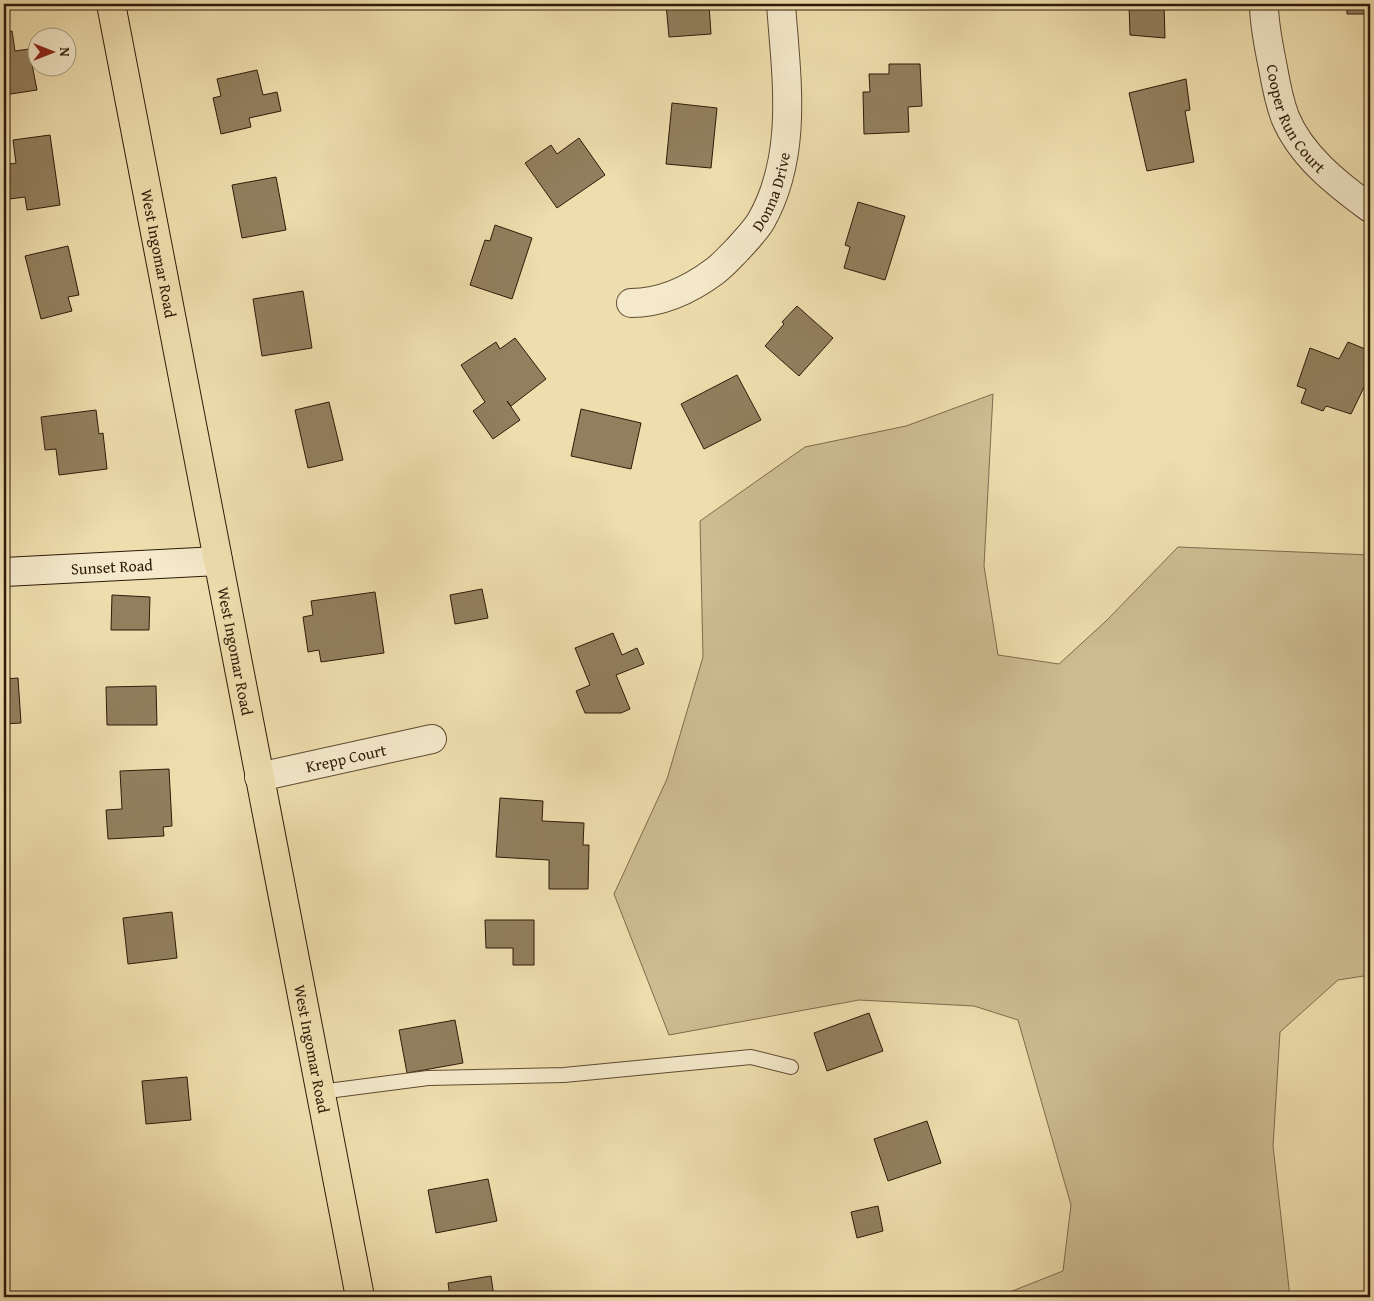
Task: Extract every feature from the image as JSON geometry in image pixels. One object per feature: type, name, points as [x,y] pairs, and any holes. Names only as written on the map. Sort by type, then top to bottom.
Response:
[{"type":"main road","name":"West Ingomar Road","points":[[111,4],[360,1297]]},
{"type":"street","name":"Donna Drive","points":[[631,303],[648,303],[662,299],[681,292],[704,279],[723,265],[761,222],[777,182],[786,138],[787,84],[781,4]]},
{"type":"street","name":"Cooper Run Court","points":[[1264,4],[1268,44],[1277,93],[1285,117],[1296,139],[1326,173],[1370,208]]},
{"type":"street","name":"Sunset Road","points":[[4,572],[218,561]]},
{"type":"street","name":"Krepp Court","points":[[259,777],[432,739]]},
{"type":"lane","points":[[320,1092],[428,1078],[564,1075],[751,1056],[791,1067]]},
{"type":"shaded area","points":[[993,394],[984,566],[998,655],[1059,664],[1106,621],[1178,547],[1370,555],[1370,975],[1338,980],[1280,1032],[1273,1146],[1290,1297],[997,1297],[1063,1271],[1071,1205],[1018,1020],[974,1006],[859,1000],[669,1035],[614,894],[667,779],[703,657],[700,521],[805,447],[906,426]]},
{"type":"building","points":[[666,4],[709,4],[711,34],[669,37]]},
{"type":"building","points":[[1129,4],[1164,4],[1165,38],[1130,35]]},
{"type":"building","points":[[1347,4],[1370,4],[1370,14],[1347,14]]},
{"type":"building","points":[[12,31],[15,51],[28,49],[28,78],[35,78],[37,90],[4,95],[4,32]]},
{"type":"building","points":[[889,64],[920,64],[922,106],[908,107],[909,132],[864,134],[863,92],[870,92],[869,74],[889,74]]},
{"type":"building","points":[[257,70],[263,95],[277,92],[281,111],[249,118],[251,127],[221,134],[213,98],[221,96],[217,79]]},
{"type":"building","points":[[1186,79],[1190,110],[1185,111],[1194,162],[1147,171],[1129,93]]},
{"type":"building","points":[[672,103],[717,108],[711,168],[666,164]]},
{"type":"building","points":[[50,135],[60,205],[27,210],[25,197],[9,199],[4,165],[16,163],[13,140]]},
{"type":"building","points":[[579,138],[605,175],[557,208],[525,163],[551,145],[557,154]]},
{"type":"building","points":[[276,177],[286,230],[242,238],[232,185]]},
{"type":"building","points":[[858,202],[905,216],[885,280],[844,268],[850,247],[845,245]]},
{"type":"building","points":[[495,225],[532,238],[512,299],[470,285],[485,240],[490,241]]},
{"type":"building","points":[[68,246],[79,295],[68,297],[72,311],[41,319],[25,256]]},
{"type":"building","points":[[303,291],[312,348],[262,356],[253,299]]},
{"type":"building","points":[[797,306],[833,338],[799,376],[765,346],[784,324],[782,322]]},
{"type":"building","points":[[515,338],[546,379],[511,406],[507,401],[520,420],[493,439],[473,411],[485,402],[461,365],[496,342],[500,349]]},
{"type":"building","points":[[1348,342],[1370,351],[1370,375],[1351,414],[1326,406],[1323,411],[1301,403],[1306,389],[1297,386],[1310,348],[1339,359]]},
{"type":"building","points":[[737,375],[761,420],[704,449],[681,404]]},
{"type":"building","points":[[329,402],[343,460],[308,468],[295,410]]},
{"type":"building","points":[[581,409],[641,423],[631,469],[571,456]]},
{"type":"building","points":[[96,410],[99,434],[103,433],[107,469],[59,475],[56,449],[45,450],[41,417]]},
{"type":"building","points":[[482,589],[488,618],[455,624],[450,595]]},
{"type":"building","points":[[375,592],[384,653],[321,662],[319,650],[308,652],[303,617],[313,615],[311,601]]},
{"type":"building","points":[[112,595],[150,597],[149,630],[111,630]]},
{"type":"building","points":[[613,633],[622,655],[637,648],[644,664],[616,675],[630,709],[621,713],[585,713],[576,691],[590,685],[575,648]]},
{"type":"building","points":[[18,678],[21,723],[4,724],[4,679]]},
{"type":"building","points":[[156,686],[157,725],[107,725],[106,687]]},
{"type":"building","points":[[169,769],[172,826],[163,827],[164,836],[108,839],[106,810],[122,809],[120,771]]},
{"type":"building","points":[[500,798],[543,801],[542,821],[584,823],[583,845],[589,845],[588,889],[549,889],[549,860],[496,857]]},
{"type":"building","points":[[172,912],[177,958],[128,964],[123,918]]},
{"type":"building","points":[[485,920],[534,920],[534,965],[513,965],[513,948],[486,948]]},
{"type":"building","points":[[869,1013],[883,1051],[827,1071],[814,1033]]},
{"type":"building","points":[[455,1020],[463,1063],[407,1073],[399,1030]]},
{"type":"building","points":[[187,1077],[191,1120],[146,1124],[142,1081]]},
{"type":"building","points":[[927,1121],[941,1163],[888,1181],[874,1139]]},
{"type":"building","points":[[488,1179],[497,1221],[436,1233],[428,1190]]},
{"type":"building","points":[[878,1206],[883,1231],[857,1238],[851,1212]]},
{"type":"building","points":[[491,1276],[494,1297],[450,1297],[448,1283]]}]
